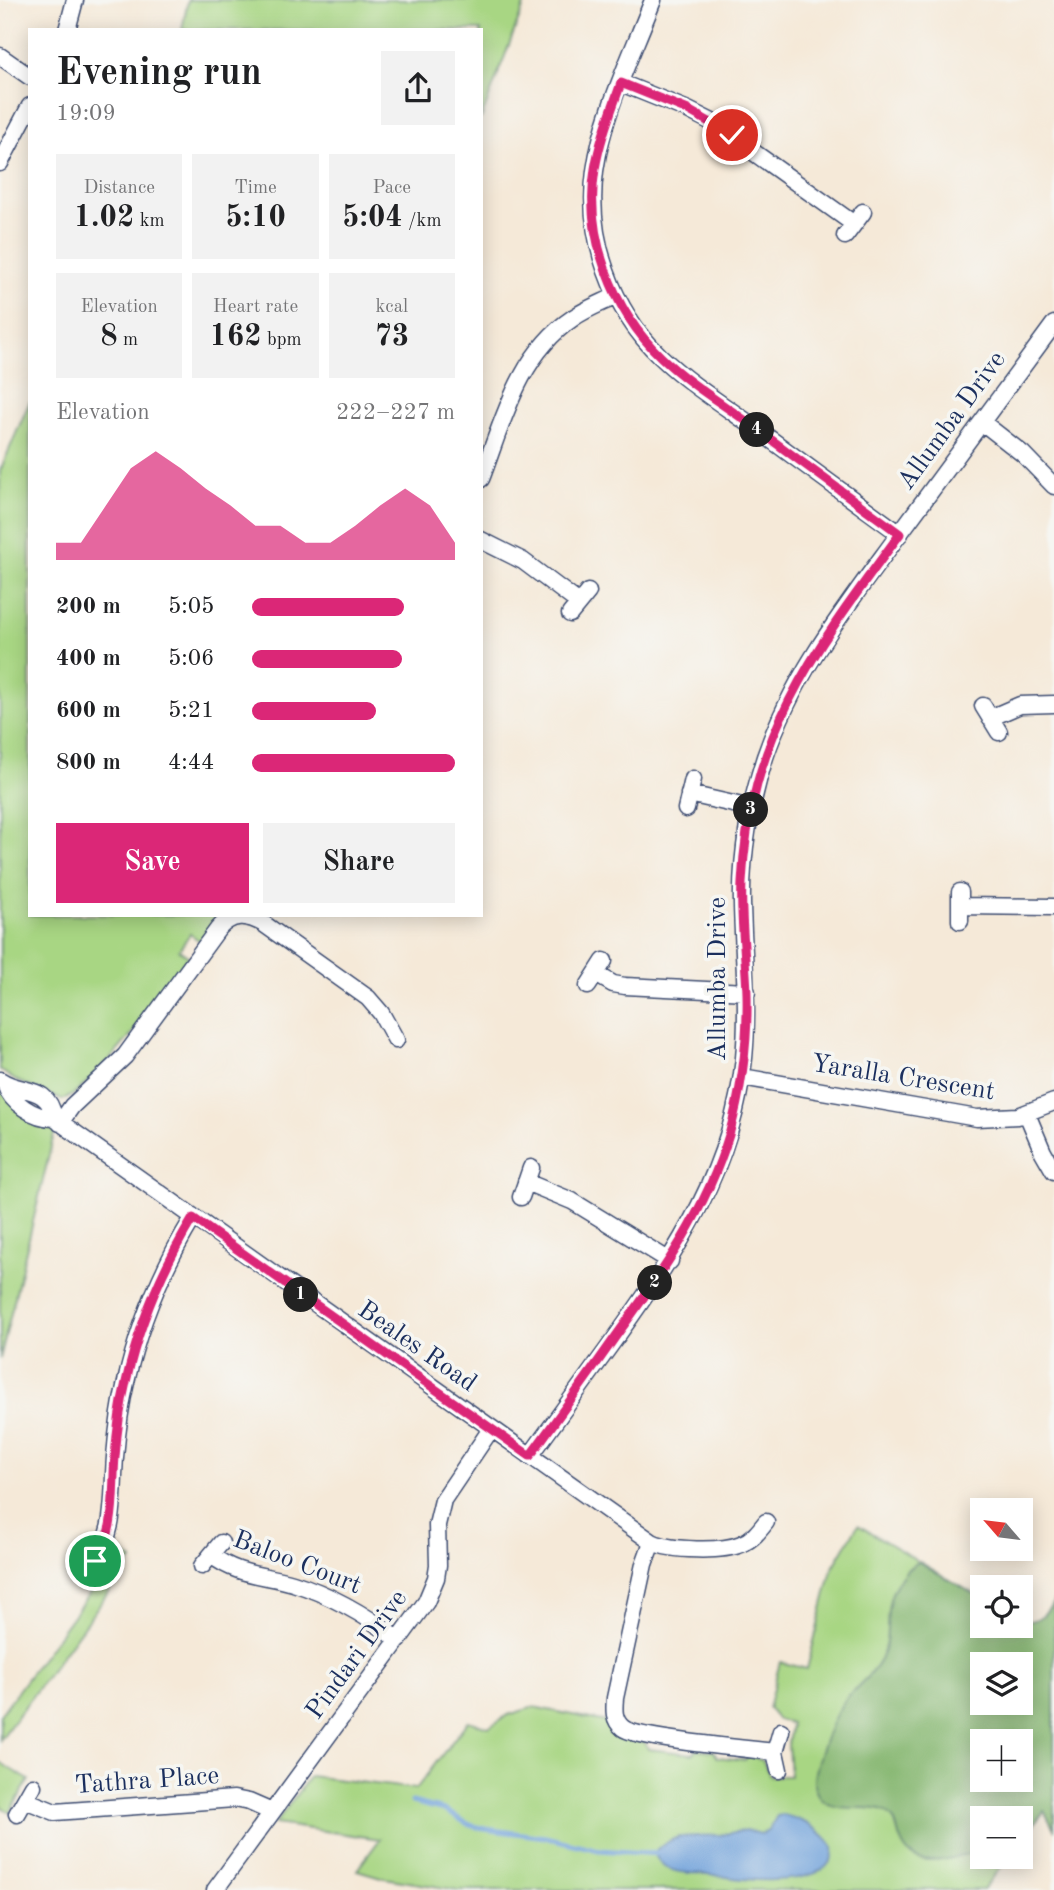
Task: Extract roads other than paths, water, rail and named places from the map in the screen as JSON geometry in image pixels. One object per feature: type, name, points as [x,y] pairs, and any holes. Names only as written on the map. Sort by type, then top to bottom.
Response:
[{"type":"street","points":[[68,28],[75,0]]},
{"type":"street","points":[[653,0],[599,149],[594,193],[599,244],[616,296],[638,331],[677,371],[900,534]]},
{"type":"street","points":[[0,56],[28,76]]},
{"type":"street","points":[[621,83],[709,121],[854,224]]},
{"type":"street","points":[[0,163],[28,110]]},
{"type":"street","points":[[483,474],[517,384],[539,349],[572,318],[616,296]]},
{"type":"street","name":"Allumba Drive","points":[[530,1456],[670,1261],[713,1180],[728,1135],[742,1077],[747,992],[742,884],[751,808],[780,718],[796,685],[829,631],[1054,324]]},
{"type":"street","points":[[982,422],[1023,454],[1054,486]]},
{"type":"street","points":[[483,541],[523,561],[579,603]]},
{"type":"street","points":[[991,719],[1020,705],[1054,705]]},
{"type":"street","points":[[690,794],[751,808]]},
{"type":"street","points":[[960,906],[1054,907]]},
{"type":"street","points":[[57,1120],[125,1056],[218,929],[233,917],[250,917],[264,924],[361,993],[381,1013],[396,1040]]},
{"type":"street","points":[[596,974],[612,984],[625,986],[747,992]]},
{"type":"street","name":"Yaralla Crescent","points":[[742,1077],[977,1118],[1000,1119],[1027,1114],[1054,1102]]},
{"type":"street","name":"Beales Road","points":[[3,1082],[42,1096],[57,1120],[652,1542],[670,1549],[730,1547],[750,1540],[766,1522]]},
{"type":"street","points":[[1027,1114],[1054,1171]]},
{"type":"street","points":[[526,1182],[572,1201],[670,1261]]},
{"type":"street","points":[[91,1565],[103,1549],[110,1524],[117,1427],[125,1382],[139,1334],[167,1265],[193,1218]]},
{"type":"street","name":"Pindari Drive","points":[[215,1890],[426,1602],[436,1578],[437,1525],[443,1500],[491,1429]]},
{"type":"street","points":[[652,1542],[644,1564],[615,1698],[615,1718],[625,1730],[653,1736],[775,1752]]},
{"type":"street","name":"Baloo Court","points":[[211,1555],[231,1569],[293,1583],[323,1595],[369,1619],[399,1640]]},
{"type":"street","points":[[779,1770],[775,1752],[781,1731]]},
{"type":"street","name":"Tathra Place","points":[[25,1800],[55,1812],[234,1799],[272,1812]]},
{"type":"water","points":[[783,1815],[811,1826],[833,1847],[831,1861],[821,1870],[787,1879],[746,1879],[675,1871],[661,1864],[656,1857],[657,1849],[680,1837],[719,1835],[746,1830],[761,1834],[768,1831],[777,1816]]},
{"type":"waterway","points":[[412,1802],[444,1810],[470,1825],[485,1829],[545,1837],[599,1850],[660,1854]]}]
